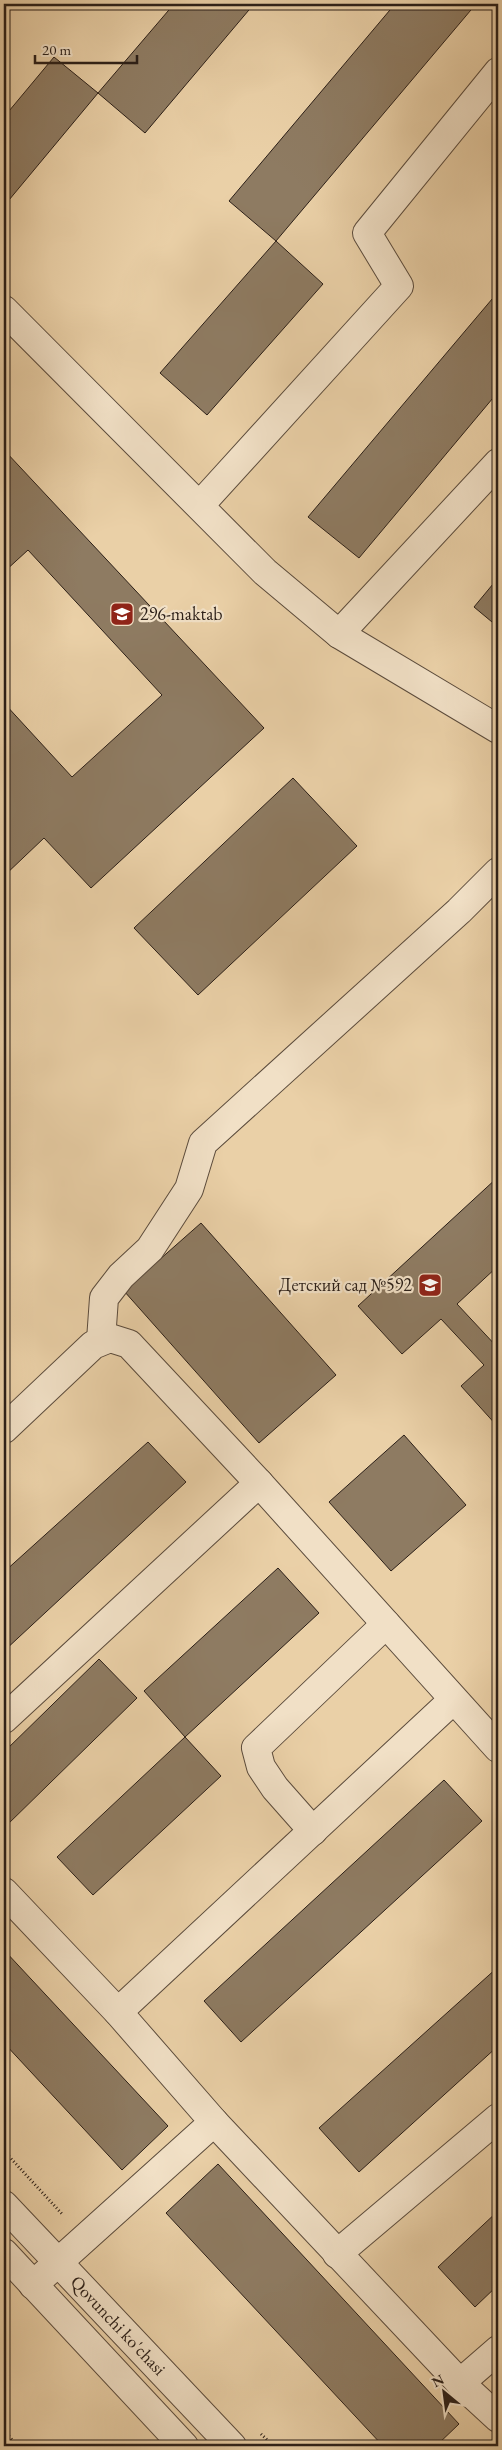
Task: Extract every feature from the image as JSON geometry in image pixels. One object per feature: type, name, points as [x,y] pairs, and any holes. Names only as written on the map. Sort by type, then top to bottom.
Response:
[{"type":"street","points":[[200,505],[399,286],[367,233],[498,72]]},
{"type":"street","points":[[4,310],[265,572],[339,634],[498,730]]},
{"type":"street","points":[[339,634],[498,463]]},
{"type":"street","points":[[101,1340],[104,1298],[120,1276],[150,1249],[189,1189],[203,1143],[458,912],[498,872]]},
{"type":"street","points":[[4,1428],[93,1345],[101,1340],[110,1338],[129,1344],[259,1483],[498,1748]]},
{"type":"street","points":[[4,1719],[259,1483]]},
{"type":"street","points":[[313,1831],[261,1768],[256,1748],[386,1624]]},
{"type":"street","points":[[118,2012],[453,1700]]},
{"type":"street","points":[[4,1892],[118,2012],[214,2122],[337,2254],[460,2383],[498,2418]]},
{"type":"street","points":[[337,2254],[498,2118]]},
{"type":"street","points":[[34,2285],[214,2122]]},
{"type":"street","name":"Qovunchi ko'chasi","points":[[4,2205],[232,2446]]},
{"type":"street","name":"Qovunchi ko'chasi","points":[[4,2253],[184,2446]]},
{"type":"street","points":[[460,2383],[498,2350]]},
{"type":"path","points":[[4,2430],[18,2446]]},
{"type":"building","points":[[174,4],[254,4],[145,133],[98,93]]},
{"type":"building","points":[[395,4],[476,4],[276,241],[229,201]]},
{"type":"building","points":[[54,57],[98,93],[4,206],[4,117]]},
{"type":"building","points":[[276,241],[323,284],[207,415],[160,373]]},
{"type":"building","points":[[498,292],[498,392],[359,558],[308,517]]},
{"type":"building","points":[[5,451],[264,728],[91,888],[44,838],[4,876],[4,703],[72,777],[162,695],[28,550],[4,572]]},
{"type":"building","points":[[498,578],[498,627],[474,607]]},
{"type":"building","points":[[293,778],[357,846],[198,995],[134,928]]},
{"type":"building","name":"Детcкий сад №592","points":[[498,1177],[498,1266],[457,1304],[498,1348],[498,1427],[461,1386],[484,1365],[441,1319],[402,1354],[358,1306]]},
{"type":"building","points":[[201,1223],[336,1375],[259,1443],[124,1291]]},
{"type":"building","points":[[404,1435],[466,1505],[391,1571],[329,1502]]},
{"type":"building","points":[[148,1442],[186,1482],[4,1651],[4,1572]]},
{"type":"building","points":[[278,1568],[319,1613],[185,1737],[144,1691]]},
{"type":"building","points":[[99,1659],[137,1698],[6,1826],[4,1824],[4,1752]]},
{"type":"building","points":[[185,1737],[221,1776],[93,1895],[57,1857]]},
{"type":"building","points":[[444,1780],[482,1821],[241,2042],[204,2001]]},
{"type":"building","points":[[4,1950],[168,2126],[122,2170],[4,2043]]},
{"type":"building","points":[[498,1967],[498,2046],[359,2172],[319,2128]]},
{"type":"building","points":[[218,2164],[459,2424],[436,2446],[383,2446],[166,2213]]},
{"type":"building","points":[[498,2211],[498,2285],[475,2307],[438,2267]]},
{"type":"place","name":"296-maktab","points":[[122,614]]},
{"type":"place","name":"Детcкий сад №592","points":[[430,1285]]}]
